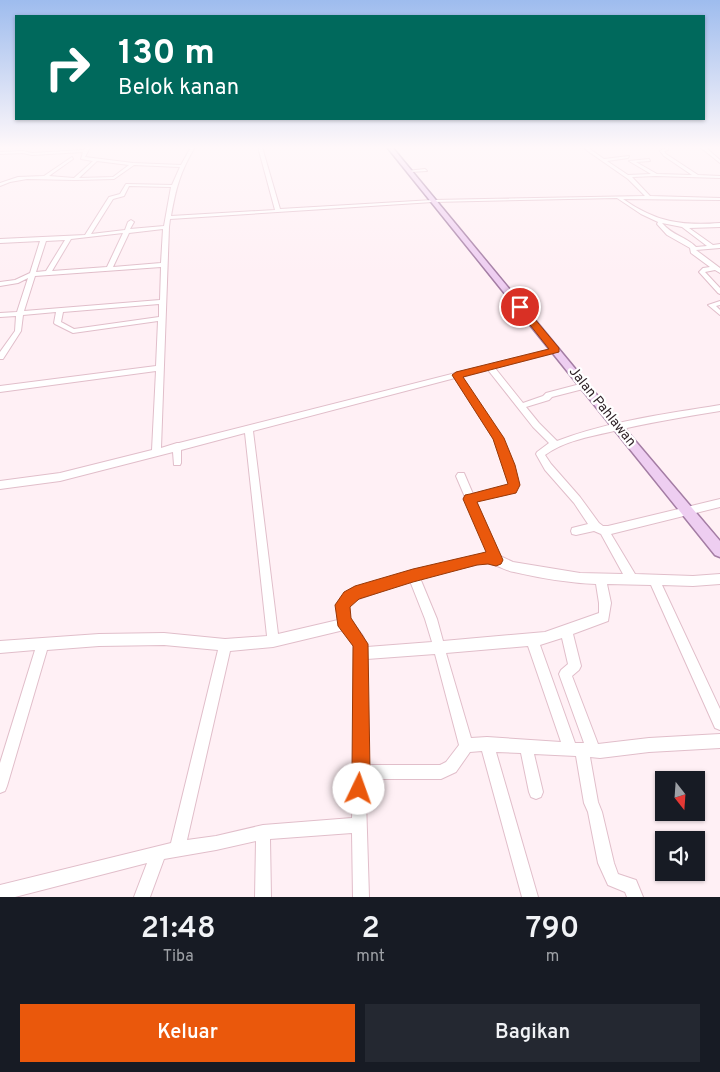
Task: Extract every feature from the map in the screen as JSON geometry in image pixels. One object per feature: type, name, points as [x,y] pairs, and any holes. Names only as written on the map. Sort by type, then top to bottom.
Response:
[{"type":"main road","name":"Jalan Pahlawan","points":[[423,189],[720,551]]},
{"type":"street","points":[[87,236],[110,200],[122,195],[126,189]]},
{"type":"street","points":[[156,452],[158,368],[166,227],[173,189]]},
{"type":"street","points":[[272,189],[278,210]]},
{"type":"street","points":[[640,189],[649,198]]},
{"type":"street","points":[[167,218],[433,201],[618,197],[720,200]]},
{"type":"street","points":[[618,197],[641,214],[657,221],[683,226],[720,225]]},
{"type":"street","points":[[669,216],[712,247]]},
{"type":"street","points":[[657,221],[670,234],[684,240],[693,247],[693,252],[719,269]]},
{"type":"street","points":[[109,269],[131,222]]},
{"type":"street","points":[[0,241],[69,238],[166,227]]},
{"type":"street","points":[[48,273],[69,238]]},
{"type":"street","points":[[0,357],[15,337],[20,313],[43,240]]},
{"type":"street","points":[[693,249],[720,246]]},
{"type":"street","points":[[0,284],[16,282],[32,274],[164,266]]},
{"type":"street","points":[[719,269],[705,269],[702,272],[719,289]]},
{"type":"street","points":[[0,315],[162,302]]},
{"type":"street","points":[[720,303],[711,304],[720,313]]},
{"type":"street","points":[[60,310],[57,323],[73,330],[161,318]]},
{"type":"street","points":[[0,485],[60,477],[556,350]]},
{"type":"street","points":[[490,367],[555,444]]},
{"type":"street","points":[[0,389],[158,368]]},
{"type":"street","points":[[456,375],[498,438],[509,465],[514,485],[511,489],[470,499]]},
{"type":"street","points":[[521,406],[546,398],[548,395],[584,386]]},
{"type":"street","points":[[632,580],[600,529],[540,456],[542,451],[555,444],[616,426],[720,408]]},
{"type":"street","points":[[249,428],[273,641]]},
{"type":"street","points":[[176,463],[177,446]]},
{"type":"street","points":[[460,476],[496,560]]},
{"type":"street","points":[[576,531],[600,529],[720,503]]},
{"type":"street","points":[[361,897],[359,826],[361,772],[360,644],[345,624],[342,612],[343,605],[349,597],[413,575],[488,558],[512,567],[580,578],[693,582],[720,579]]},
{"type":"street","points":[[413,575],[431,619],[466,746]]},
{"type":"street","points":[[360,654],[439,649],[545,638],[604,617],[606,609],[601,579]]},
{"type":"street","points":[[654,580],[720,723]]},
{"type":"street","points":[[0,647],[99,640],[164,639],[225,645],[273,641],[345,624]]},
{"type":"street","points":[[566,630],[575,666],[565,674],[582,749],[591,803],[595,812],[606,863],[613,880],[630,886],[635,897]]},
{"type":"street","points":[[532,640],[582,749]]},
{"type":"street","points":[[0,786],[43,644]]},
{"type":"street","points":[[177,849],[225,645]]},
{"type":"street","points":[[361,772],[441,772],[451,767],[466,746],[487,744],[600,750],[720,741]]},
{"type":"street","points":[[487,744],[530,897]]},
{"type":"street","points":[[526,747],[536,792]]},
{"type":"street","points":[[0,894],[159,852],[263,832],[328,826],[359,826]]},
{"type":"street","points":[[262,897],[263,832]]},
{"type":"street","points":[[142,897],[159,852]]},
{"type":"route","points":[[359,789],[361,772],[360,644],[345,624],[342,612],[343,605],[355,593],[413,575],[477,559],[492,558],[496,560],[470,499],[511,489],[514,485],[509,465],[498,438],[456,375],[556,350],[520,307]]}]
